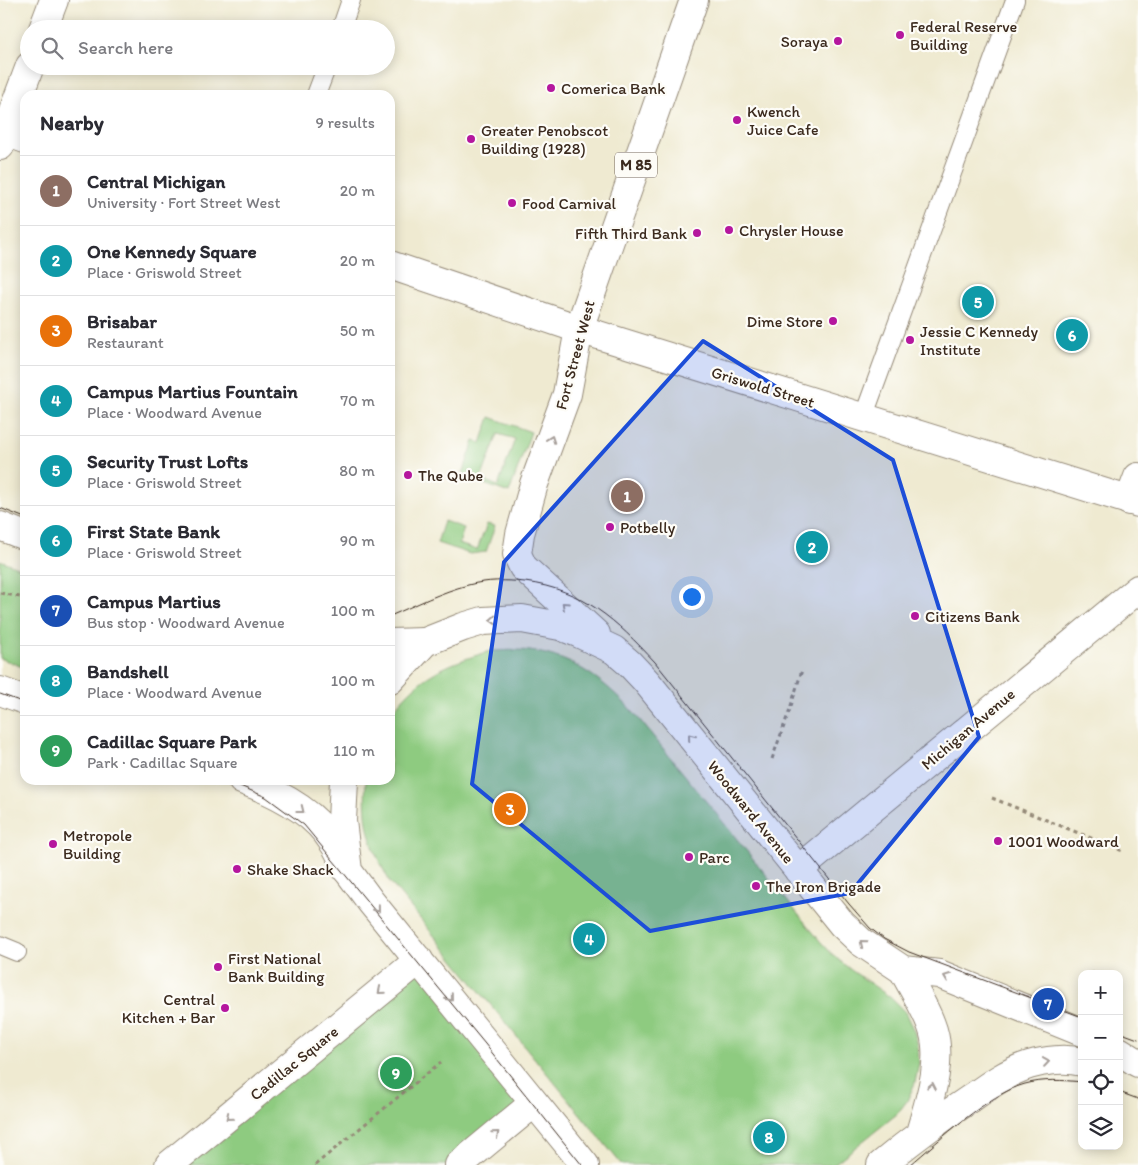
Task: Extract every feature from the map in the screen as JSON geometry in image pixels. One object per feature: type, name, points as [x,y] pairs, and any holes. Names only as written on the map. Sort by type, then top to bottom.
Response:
[{"type":"main road","points":[[46,20],[54,0]]},
{"type":"main road","name":"Fort Street West","points":[[614,650],[523,567],[517,554],[529,500],[568,394],[579,329],[694,0]]},
{"type":"main road","points":[[23,90],[27,75]]},
{"type":"main road","points":[[8,137],[20,98]]},
{"type":"main road","name":"Griswold Street","points":[[395,267],[579,329],[863,418],[1135,493]]},
{"type":"main road","points":[[0,526],[20,534]]},
{"type":"main road","name":"Michigan Avenue","points":[[798,870],[1138,589]]},
{"type":"main road","name":"Woodward Avenue","points":[[395,643],[425,642],[463,626],[483,621],[522,619],[560,626],[614,650],[646,681],[842,924],[861,942],[903,970],[939,974],[1078,1030]]},
{"type":"main road","name":"Woodward Avenue","points":[[395,675],[425,642]]},
{"type":"main road","points":[[0,691],[20,698]]},
{"type":"main road","points":[[255,785],[275,793],[294,804],[314,820],[333,841],[348,870],[372,902],[585,1165]]},
{"type":"main road","points":[[344,785],[342,820],[348,870]]},
{"type":"main road","name":"Cadillac Square","points":[[169,1165],[419,960]]},
{"type":"main road","points":[[903,970],[929,1019],[935,1044],[936,1065],[920,1133]]},
{"type":"main road","points":[[1123,1054],[1138,1063]]},
{"type":"main road","points":[[881,1165],[920,1133],[1011,1072],[1049,1061],[1078,1061]]},
{"type":"main road","points":[[1123,1072],[1138,1075]]},
{"type":"main road","points":[[459,1165],[534,1103]]},
{"type":"lane","points":[[343,20],[351,0]]},
{"type":"lane","points":[[863,418],[1015,0]]},
{"type":"lane","points":[[318,90],[324,75]]},
{"type":"lane","points":[[0,945],[17,952]]},
{"type":"path","points":[[0,593],[20,597]]},
{"type":"path","points":[[772,759],[802,670]]},
{"type":"path","points":[[992,798],[1123,851]]},
{"type":"path","points":[[315,1165],[440,1062]]},
{"type":"highlighted area","points":[[703,341],[893,460],[979,737],[850,893],[650,931],[472,784],[504,562]]},
{"type":"green space","points":[[490,417],[531,432],[509,493],[462,476],[474,441],[481,443]],"holes":[[[498,434],[515,439],[498,486],[481,479]]]},
{"type":"green space","points":[[444,521],[464,528],[459,544],[477,550],[487,524],[495,526],[486,552],[470,554],[437,543]]},
{"type":"green space","points":[[0,560],[20,568],[20,666],[0,658]]},
{"type":"green space","points":[[525,650],[547,654],[562,659],[591,674],[628,707],[820,941],[834,956],[890,997],[905,1012],[918,1045],[919,1063],[915,1083],[907,1101],[897,1114],[833,1165],[622,1165],[390,882],[372,845],[367,822],[366,785],[395,785],[395,709],[411,690],[422,681],[447,666],[491,651]]},
{"type":"green space","points":[[419,960],[534,1103],[459,1165],[169,1165]]},
{"type":"tram line","points":[[0,508],[20,516]]},
{"type":"tram line","points":[[395,614],[448,591],[489,581],[518,581],[546,586],[565,592],[598,609],[627,633],[655,662],[870,928],[884,939],[909,952],[1078,1015]]},
{"type":"tram line","points":[[0,694],[20,701]]},
{"type":"tram line","points":[[238,785],[266,797],[304,825],[582,1165]]},
{"type":"tram line","points":[[1123,1033],[1138,1039]]},
{"type":"tram line","points":[[910,1165],[980,1107],[1011,1089],[1039,1081],[1078,1082]]},
{"type":"tram line","points":[[1123,1093],[1138,1099]]},
{"type":"place","name":"Federal Reserve Building","points":[[900,35]]},
{"type":"place","name":"Soraya","points":[[838,41]]},
{"type":"place","name":"Comerica Bank","points":[[551,88]]},
{"type":"place","name":"Kwench Juice Cafe","points":[[737,120]]},
{"type":"place","name":"Greater Penobscot Building (1928)","points":[[471,139]]},
{"type":"place","name":"Food Carnival","points":[[512,203]]},
{"type":"place","name":"Chrysler House","points":[[729,230]]},
{"type":"place","name":"Fifth Third Bank","points":[[697,233]]},
{"type":"place","name":"Security Trust Lofts","points":[[978,302]]},
{"type":"place","name":"Dime Store","points":[[833,321]]},
{"type":"place","name":"First State Bank","points":[[1072,335]]},
{"type":"place","name":"Jessie C Kennedy Institute","points":[[910,340]]},
{"type":"place","name":"The Qube","points":[[408,475]]},
{"type":"place","name":"Central Michigan","points":[[627,496]]},
{"type":"place","name":"Potbelly","points":[[610,527]]},
{"type":"place","name":"One Kennedy Square","points":[[812,547]]},
{"type":"place","name":"Citizens Bank","points":[[915,616]]},
{"type":"place","name":"Brisabar","points":[[510,809]]},
{"type":"place","name":"1001 Woodward","points":[[998,841]]},
{"type":"place","name":"Metropole Building","points":[[53,844]]},
{"type":"place","name":"Parc","points":[[689,857]]},
{"type":"place","name":"Shake Shack","points":[[237,869]]},
{"type":"place","name":"The Iron Brigade","points":[[756,886]]},
{"type":"place","name":"Campus Martius Fountain","points":[[589,939]]},
{"type":"place","name":"First National Bank Building","points":[[218,967]]},
{"type":"place","name":"Campus Martius","points":[[1048,1004]]},
{"type":"place","name":"Central Kitchen + Bar","points":[[225,1008]]},
{"type":"place","name":"Cadillac Square Park","points":[[396,1073]]},
{"type":"place","name":"Bandshell","points":[[769,1137]]}]
